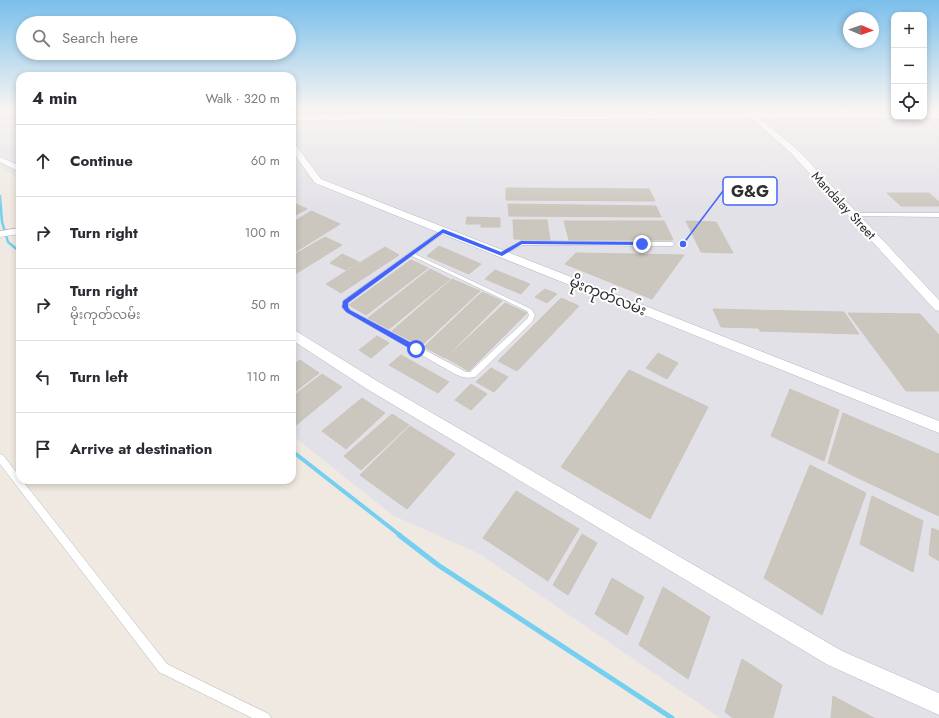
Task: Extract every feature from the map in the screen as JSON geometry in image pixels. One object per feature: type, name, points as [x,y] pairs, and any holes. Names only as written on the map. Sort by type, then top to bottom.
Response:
[{"type":"street","name":"Mandalay Street","points":[[785,144],[794,151],[939,306]]},
{"type":"street","name":"မိုးကုတ်လမ်း","points":[[296,152],[318,182],[939,427]]},
{"type":"street","points":[[0,159],[16,167]]},
{"type":"street","points":[[0,234],[16,231]]},
{"type":"street","points":[[296,337],[372,385],[835,658],[939,704]]},
{"type":"lane","points":[[854,215],[939,215]]},
{"type":"lane","points":[[411,254],[529,310],[532,315],[530,320],[472,375],[465,375],[348,311],[345,307],[345,302],[411,254],[443,231]]},
{"type":"lane","points":[[502,254],[521,243],[672,244]]},
{"type":"lane","points":[[929,296],[939,296]]},
{"type":"lane","points":[[0,458],[16,479]]},
{"type":"lane","points":[[20,484],[163,668],[265,718]]},
{"type":"shaded area","points":[[0,144],[16,144],[16,176],[0,166]]},
{"type":"shaded area","points":[[296,144],[939,144],[939,718],[720,718],[480,554],[394,516],[296,438]]},
{"type":"building","points":[[506,188],[649,189],[655,201],[506,200]]},
{"type":"building","points":[[887,193],[929,193],[939,202],[939,206],[901,206]]},
{"type":"building","points":[[296,204],[307,209],[296,215]]},
{"type":"building","points":[[508,204],[656,206],[661,217],[509,216]]},
{"type":"building","points":[[311,211],[340,224],[296,252],[296,220]]},
{"type":"building","points":[[467,217],[500,218],[500,227],[481,227],[481,224],[466,224]]},
{"type":"building","points":[[513,220],[547,220],[550,240],[514,239]]},
{"type":"building","points":[[564,221],[664,221],[673,240],[569,240]]},
{"type":"building","points":[[686,221],[716,222],[733,253],[701,252]]},
{"type":"building","points":[[325,237],[342,245],[296,274],[296,254]]},
{"type":"building","points":[[439,246],[481,264],[469,274],[427,256]]},
{"type":"building","points":[[385,247],[399,255],[341,293],[326,284]]},
{"type":"building","points":[[576,253],[684,255],[652,299],[565,264]]},
{"type":"building","points":[[342,254],[359,262],[346,270],[330,263]]},
{"type":"building","points":[[411,260],[428,268],[366,315],[349,305]]},
{"type":"building","points":[[430,269],[450,279],[389,329],[368,318]]},
{"type":"building","points":[[495,270],[530,284],[521,294],[485,279]]},
{"type":"building","points":[[452,279],[480,291],[421,346],[392,331]]},
{"type":"building","points":[[545,289],[557,294],[547,303],[535,297]]},
{"type":"building","points":[[482,292],[502,301],[445,358],[424,347]]},
{"type":"building","points":[[561,298],[579,306],[517,371],[498,361]]},
{"type":"building","points":[[505,303],[527,313],[469,371],[446,358]]},
{"type":"building","points":[[713,309],[749,310],[758,328],[721,327]]},
{"type":"building","points":[[749,310],[844,312],[859,334],[760,331]]},
{"type":"building","points":[[848,313],[920,314],[939,335],[939,391],[906,391]]},
{"type":"building","points":[[377,336],[389,343],[371,358],[359,350]]},
{"type":"building","points":[[658,353],[678,363],[667,379],[646,368]]},
{"type":"building","points":[[401,355],[449,382],[438,393],[389,365]]},
{"type":"building","points":[[300,360],[319,373],[296,391],[296,363]]},
{"type":"building","points":[[491,368],[508,377],[494,392],[476,382]]},
{"type":"building","points":[[629,370],[708,407],[650,519],[561,467]]},
{"type":"building","points":[[322,374],[342,387],[296,425],[296,394]]},
{"type":"building","points":[[471,384],[487,394],[471,410],[455,400]]},
{"type":"building","points":[[790,389],[839,410],[824,461],[771,436]]},
{"type":"building","points":[[362,398],[385,413],[346,449],[322,431]]},
{"type":"building","points":[[843,413],[873,426],[860,479],[828,463]]},
{"type":"building","points":[[392,414],[409,425],[361,470],[344,456]]},
{"type":"building","points":[[410,426],[455,454],[407,509],[360,475]]},
{"type":"building","points":[[873,426],[897,436],[886,491],[860,479]]},
{"type":"building","points":[[897,436],[934,452],[926,510],[886,491]]},
{"type":"building","points":[[934,452],[939,454],[939,516],[926,510]]},
{"type":"building","points":[[810,465],[866,493],[822,615],[764,578]]},
{"type":"building","points":[[516,491],[579,529],[548,581],[483,538]]},
{"type":"building","points":[[872,496],[923,521],[913,572],[860,544]]},
{"type":"building","points":[[932,528],[939,531],[939,561],[929,555]]},
{"type":"building","points":[[582,534],[597,543],[568,595],[553,585]]},
{"type":"building","points":[[612,578],[644,597],[627,635],[595,614]]},
{"type":"building","points":[[663,587],[710,617],[688,679],[639,645]]},
{"type":"building","points":[[742,659],[782,685],[773,718],[733,718],[725,712]]},
{"type":"building","points":[[833,696],[874,718],[831,718]]},
{"type":"waterway","points":[[0,196],[2,222],[8,242],[16,249]]},
{"type":"waterway","points":[[296,454],[401,536]]},
{"type":"waterway","points":[[399,535],[438,565],[672,718]]},
{"type":"place","name":"G&G","points":[[683,244]]},
{"type":"route","points":[[416,349],[348,311],[345,307],[345,302],[443,231],[502,254],[521,243],[642,244]]}]
